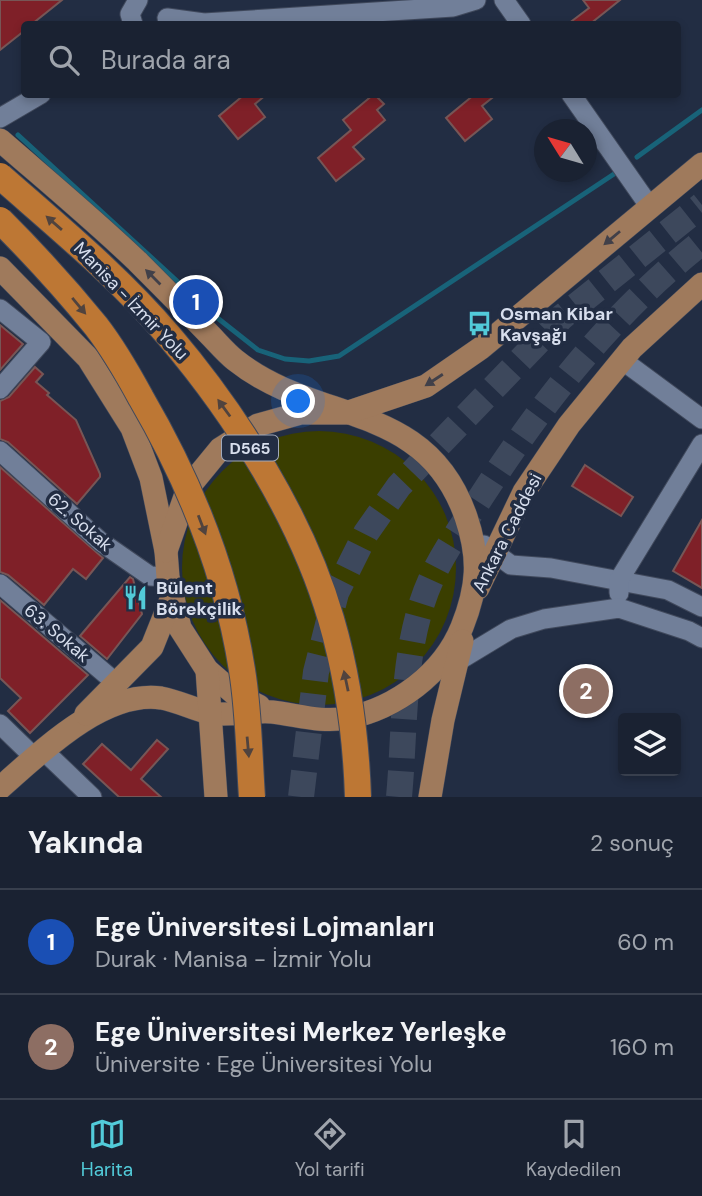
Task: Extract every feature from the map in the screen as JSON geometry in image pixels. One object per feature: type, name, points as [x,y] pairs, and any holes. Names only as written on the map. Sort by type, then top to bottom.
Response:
[{"type":"highway","name":"Manisa - İzmir Yolu","points":[[0,176],[101,266],[169,335],[230,416],[274,488],[308,558],[331,618],[348,689],[357,761],[358,797]]},
{"type":"highway","points":[[0,220],[45,265],[98,328],[160,430],[188,488],[211,548],[240,658],[253,797]]},
{"type":"main road","points":[[0,140],[136,260],[235,360],[275,386],[400,433],[434,460],[459,496],[473,538],[474,597],[460,632],[440,664],[414,689],[382,707],[346,718],[308,720],[271,712],[211,713],[160,698],[137,698],[104,708],[74,726]]},
{"type":"main road","points":[[166,551],[188,488],[220,449],[258,425],[301,413],[346,413],[426,386],[481,348],[702,164]]},
{"type":"main road","points":[[0,268],[88,358],[132,428],[151,478],[180,628],[207,670],[236,695],[271,712]]},
{"type":"main road","name":"Ankara Caddesi","points":[[430,797],[443,720],[474,597],[524,492],[569,425],[632,348],[702,284]]},
{"type":"main road","points":[[0,788],[74,726],[152,647],[170,587]]},
{"type":"main road","points":[[207,670],[216,797]]},
{"type":"street","points":[[132,21],[130,14],[138,0]]},
{"type":"street","points":[[235,21],[453,7],[476,0]]},
{"type":"street","points":[[504,0],[519,21]]},
{"type":"street","points":[[164,14],[195,21]]},
{"type":"street","points":[[0,118],[34,98]]},
{"type":"street","points":[[573,98],[650,207]]},
{"type":"street","points":[[0,309],[41,342],[0,389]]},
{"type":"street","points":[[622,360],[702,419]]},
{"type":"street","points":[[619,608],[619,580],[702,444]]},
{"type":"street","name":"62. Sokak","points":[[0,451],[101,542],[170,587]]},
{"type":"street","points":[[473,538],[511,565],[551,568],[668,590],[702,607]]},
{"type":"street","name":"63. Sokak","points":[[0,584],[115,682]]},
{"type":"street","points":[[414,689],[511,629],[544,619],[619,608],[689,631],[702,638]]},
{"type":"street","points":[[0,724],[92,797]]},
{"type":"shaded area","points":[[319,431],[346,434],[371,441],[395,454],[416,471],[433,492],[446,516],[453,541],[456,568],[453,595],[446,620],[433,644],[416,665],[395,682],[371,695],[346,702],[319,705],[292,702],[267,695],[243,682],[222,665],[205,644],[192,620],[185,595],[182,568],[185,541],[192,516],[205,492],[222,471],[243,454],[267,441],[292,434]]},
{"type":"building","points":[[0,0],[62,0],[36,21],[21,21],[21,33],[0,50]]},
{"type":"building","points":[[583,0],[620,0],[594,21],[572,21],[589,8]]},
{"type":"building","points":[[240,98],[262,98],[255,104],[265,117],[238,139],[219,116]]},
{"type":"building","points":[[369,98],[378,98],[384,104],[377,110],[385,120],[353,147],[364,159],[336,181],[318,158],[351,130],[343,120]]},
{"type":"building","points":[[470,98],[492,98],[482,106],[492,119],[465,141],[446,118]]},
{"type":"building","points":[[0,325],[23,344],[0,370]]},
{"type":"building","points":[[35,367],[43,374],[36,382],[76,420],[100,474],[77,504],[8,442],[0,439],[0,401],[9,397]]},
{"type":"building","points":[[585,465],[633,497],[621,516],[572,486]]},
{"type":"building","points":[[0,467],[103,558],[86,579],[73,569],[44,605],[8,575],[0,572]]},
{"type":"building","points":[[702,520],[702,588],[673,571]]},
{"type":"building","points":[[130,577],[133,579],[142,614],[107,659],[80,636]]},
{"type":"building","points":[[0,600],[88,675],[30,733],[8,711],[21,698],[0,678]]},
{"type":"building","points":[[157,740],[168,749],[141,779],[161,797],[119,797],[83,764],[102,744],[131,770]]},
{"type":"waterway","points":[[637,157],[702,110]]},
{"type":"waterway","points":[[18,135],[215,316],[258,350],[285,359],[309,361],[339,356],[614,174]]},
{"type":"tunnel","points":[[301,797],[316,672],[336,593],[366,533],[399,486],[562,317],[702,205]]},
{"type":"tunnel","points":[[399,797],[411,650],[422,603],[440,561],[529,426],[581,360],[638,299],[702,242]]},
{"type":"place","name":"Ege Üniversitesi Lojmanları","points":[[196,302]]},
{"type":"place","name":"Osman Kibar Kavşağı","points":[[480,324]]},
{"type":"place","name":"Bülent Börekçilik","points":[[136,598]]},
{"type":"place","name":"Ege Üniversitesi Merkez Yerleşke","points":[[586,691]]}]
